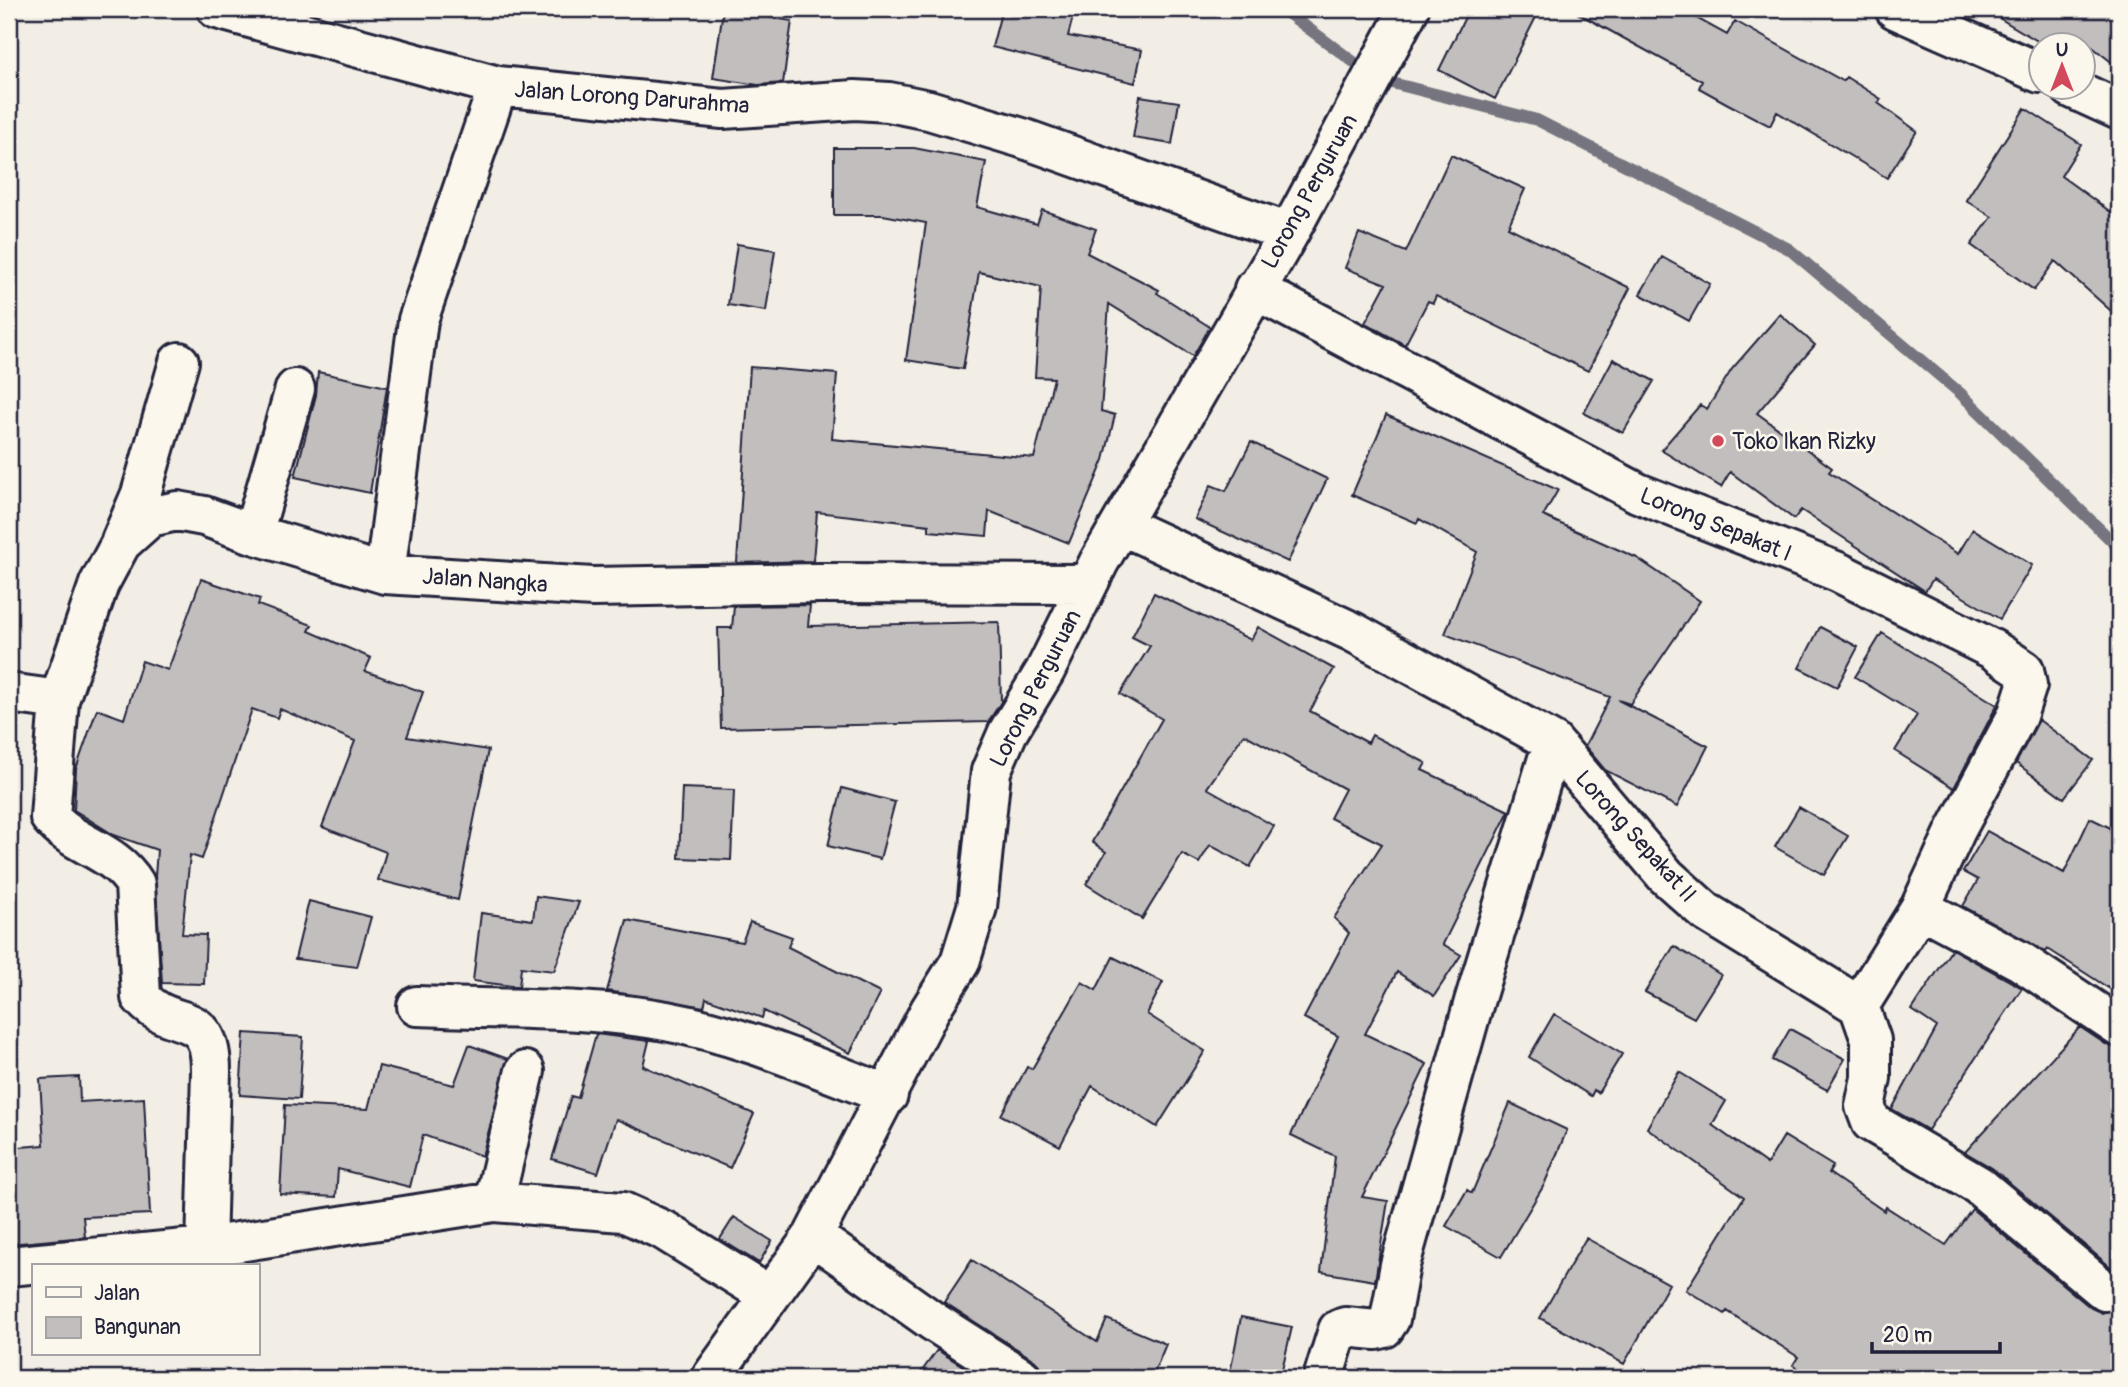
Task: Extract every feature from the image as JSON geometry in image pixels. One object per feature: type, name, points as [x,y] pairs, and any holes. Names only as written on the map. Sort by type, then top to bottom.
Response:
[{"type":"street","name":"Jalan Lorong Darurahma","points":[[217,9],[498,86],[723,109],[855,100],[889,102],[929,110],[1022,138],[1289,233]]},
{"type":"street","name":"Lorong Perguruan","points":[[711,1378],[813,1236],[930,1010],[960,962],[971,934],[983,862],[983,827],[991,771],[1008,732],[1045,671],[1121,525],[1175,435],[1254,289],[1289,233],[1409,9]]},
{"type":"street","points":[[1895,9],[2026,67]]},
{"type":"street","points":[[385,574],[418,320],[498,86]]},
{"type":"street","points":[[2096,99],[2119,110]]},
{"type":"street","name":"Lorong Sepakat I","points":[[1254,289],[1638,493],[1838,572],[2014,660],[2026,677],[2021,708],[1956,830],[1920,908],[1859,1006]]},
{"type":"street","points":[[121,543],[141,494],[180,362]]},
{"type":"street","points":[[253,534],[295,389]]},
{"type":"street","name":"Jalan Nangka","points":[[206,1247],[211,1071],[209,1042],[203,1031],[158,1011],[141,997],[135,884],[128,873],[112,858],[58,827],[50,817],[59,700],[99,583],[121,543],[150,517],[177,512],[204,516],[253,534],[385,574],[593,587],[820,583],[1088,584]]},
{"type":"street","name":"Lorong Sepakat II","points":[[1121,525],[1353,632],[1553,742],[1666,876],[1706,912],[1859,1006]]},
{"type":"street","points":[[9,693],[59,700]]},
{"type":"street","points":[[1323,1378],[1338,1330],[1345,1327],[1376,1330],[1384,1328],[1390,1319],[1399,1265],[1474,1002],[1553,742]]},
{"type":"street","points":[[1920,908],[2020,961],[2119,1027]]},
{"type":"street","points":[[417,1006],[562,1009],[667,1021],[756,1045],[888,1095]]},
{"type":"street","points":[[1859,1006],[1871,1040],[1871,1078],[1865,1106],[1871,1122],[1978,1185],[2105,1291]]},
{"type":"street","points":[[494,1202],[525,1071]]},
{"type":"street","points":[[9,1266],[206,1247],[494,1202],[623,1212],[664,1231],[770,1296]]},
{"type":"street","points":[[813,1236],[934,1322],[1022,1378]]},
{"type":"building","points":[[1002,9],[1075,9],[1068,36],[1142,50],[1135,83],[992,47]]},
{"type":"building","points":[[1469,9],[1540,9],[1495,99],[1439,70]]},
{"type":"building","points":[[1570,9],[1680,9],[1727,35],[1735,21],[1843,81],[1846,77],[1881,99],[1878,103],[1917,131],[1887,178],[1777,112],[1770,126],[1728,104],[1699,88],[1702,81]]},
{"type":"building","points":[[1984,9],[2119,9],[2119,68],[2096,50],[2096,32],[2026,34]]},
{"type":"building","points":[[723,10],[792,21],[783,83],[758,85],[713,78]]},
{"type":"building","points":[[1140,96],[1179,102],[1172,144],[1133,138]]},
{"type":"building","points":[[2025,108],[2081,144],[2061,176],[2119,218],[2119,318],[2055,261],[2034,290],[1971,245],[1992,217],[1966,200]]},
{"type":"building","points":[[834,148],[914,148],[986,162],[977,207],[1037,224],[1042,210],[1096,229],[1087,253],[1159,290],[1157,293],[1210,327],[1193,356],[1109,304],[1101,411],[1115,415],[1104,460],[1069,543],[989,511],[987,536],[929,531],[929,525],[817,512],[813,561],[737,563],[750,367],[837,374],[832,439],[1034,458],[1054,378],[1035,377],[1041,287],[979,272],[963,369],[906,360],[926,223],[883,215],[834,215]]},
{"type":"building","points":[[1451,155],[1525,189],[1508,227],[1630,288],[1588,371],[1436,296],[1433,303],[1428,301],[1405,345],[1365,323],[1386,284],[1345,268],[1359,233],[1406,252]]},
{"type":"building","points":[[737,244],[775,250],[766,311],[728,305]]},
{"type":"building","points":[[1662,257],[1710,284],[1689,321],[1640,294]]},
{"type":"building","points":[[1780,314],[1815,345],[1757,413],[1832,468],[1829,472],[1958,554],[1973,529],[2032,565],[2000,619],[1933,579],[1925,591],[1801,510],[1794,519],[1730,472],[1721,487],[1661,450],[1700,405],[1707,409],[1732,369]]},
{"type":"building","points":[[1613,359],[1654,381],[1623,433],[1584,413]]},
{"type":"building","points":[[318,372],[387,387],[370,493],[295,477],[316,395]]},
{"type":"building","points":[[1386,415],[1558,490],[1543,516],[1637,558],[1700,601],[1630,704],[1618,700],[1708,746],[1677,807],[1605,770],[1585,746],[1610,697],[1445,634],[1477,552],[1419,519],[1417,523],[1352,495]]},
{"type":"building","points":[[1251,442],[1327,479],[1288,562],[1195,519],[1211,485],[1226,491]]},
{"type":"building","points":[[201,579],[260,599],[258,605],[312,625],[309,631],[371,658],[365,671],[423,692],[407,737],[488,750],[458,900],[378,880],[386,852],[322,827],[355,741],[280,709],[277,718],[252,709],[202,859],[190,855],[182,934],[206,935],[204,984],[162,983],[155,876],[157,850],[114,835],[74,810],[76,769],[97,709],[124,719],[142,661],[168,670]]},
{"type":"building","points":[[1154,593],[1251,640],[1258,627],[1334,669],[1310,711],[1368,743],[1372,735],[1426,763],[1422,770],[1509,811],[1443,944],[1461,955],[1434,996],[1397,972],[1365,1034],[1427,1064],[1362,1197],[1388,1201],[1375,1281],[1321,1272],[1335,1156],[1291,1135],[1338,1036],[1304,1018],[1349,933],[1334,918],[1382,844],[1330,818],[1345,789],[1244,734],[1207,788],[1274,826],[1250,867],[1210,845],[1199,863],[1182,854],[1142,919],[1086,884],[1106,852],[1092,842],[1162,719],[1120,694],[1150,646],[1132,637]]},
{"type":"building","points":[[810,605],[808,626],[999,622],[1001,702],[988,722],[721,728],[718,628],[732,628],[734,606]]},
{"type":"building","points":[[1820,627],[1858,647],[1837,687],[1799,668]]},
{"type":"building","points":[[1882,633],[1997,705],[1954,788],[1895,751],[1917,715],[1855,677]]},
{"type":"building","points":[[2039,720],[2093,760],[2064,798],[2016,763]]},
{"type":"building","points":[[682,788],[734,790],[731,860],[679,858]]},
{"type":"building","points":[[842,788],[895,802],[880,859],[828,846]]},
{"type":"building","points":[[1799,807],[1848,836],[1824,875],[1775,847]]},
{"type":"building","points":[[2090,818],[2119,832],[2119,1001],[2110,995],[2113,991],[2048,949],[2046,952],[1963,906],[1978,880],[1963,872],[1987,831],[2064,873]]},
{"type":"building","points":[[536,896],[579,902],[554,971],[521,967],[519,987],[473,981],[481,913],[533,920]]},
{"type":"building","points":[[309,901],[371,917],[357,967],[295,959]]},
{"type":"building","points":[[627,920],[742,942],[750,922],[792,937],[788,947],[880,993],[850,1053],[764,1011],[762,1018],[706,998],[704,1007],[607,991]]},
{"type":"building","points":[[1674,946],[1721,975],[1694,1018],[1645,992]]},
{"type":"building","points":[[1952,949],[2022,988],[1928,1130],[1892,1109],[1937,1027],[1912,1010]]},
{"type":"building","points":[[1113,957],[1163,982],[1147,1014],[1205,1051],[1157,1127],[1092,1086],[1060,1146],[1001,1115],[1027,1067],[1032,1069],[1082,982],[1096,990]]},
{"type":"building","points":[[1554,1014],[1622,1054],[1598,1093],[1594,1090],[1591,1096],[1529,1057]]},
{"type":"building","points":[[2080,1027],[2107,1045],[2119,1049],[2119,1274],[1992,1168],[1965,1152]]},
{"type":"building","points":[[1790,1029],[1845,1059],[1827,1090],[1772,1060]]},
{"type":"building","points":[[244,1033],[303,1037],[299,1099],[240,1095]]},
{"type":"building","points":[[596,1034],[649,1041],[643,1066],[754,1114],[730,1168],[616,1119],[598,1173],[552,1159],[571,1096],[578,1098]]},
{"type":"building","points":[[469,1045],[508,1059],[482,1156],[423,1135],[410,1187],[338,1169],[336,1197],[280,1194],[285,1105],[368,1109],[379,1066],[454,1085]]},
{"type":"building","points":[[1679,1072],[1726,1101],[1712,1125],[1767,1164],[1784,1136],[1833,1166],[1829,1173],[1884,1211],[1886,1207],[1946,1245],[1972,1209],[2091,1308],[2102,1313],[2119,1307],[2119,1378],[1813,1378],[1793,1365],[1798,1357],[1727,1311],[1725,1314],[1686,1290],[1744,1197],[1647,1128]]},
{"type":"building","points":[[79,1077],[80,1102],[144,1098],[150,1214],[83,1217],[85,1237],[9,1244],[9,1148],[44,1145],[40,1079]]},
{"type":"building","points":[[1510,1103],[1567,1130],[1544,1185],[1501,1257],[1446,1226],[1467,1190],[1472,1193]]},
{"type":"building","points":[[734,1217],[772,1241],[759,1263],[720,1239]]},
{"type":"building","points":[[1586,1238],[1669,1284],[1624,1364],[1540,1318]]},
{"type":"building","points":[[972,1260],[1097,1342],[1107,1319],[1166,1344],[1152,1378],[1044,1378],[1041,1367],[1034,1360],[944,1302]]},
{"type":"building","points":[[1241,1317],[1292,1327],[1280,1378],[1229,1378]]},
{"type":"building","points":[[937,1350],[982,1378],[917,1378]]},
{"type":"waterway","points":[[1282,9],[1366,71]]},
{"type":"waterway","points":[[1392,83],[1537,120],[1789,249],[1960,393],[2119,548]]},
{"type":"place","name":"Toko Ikan Rizky","points":[[1718,441]]}]
